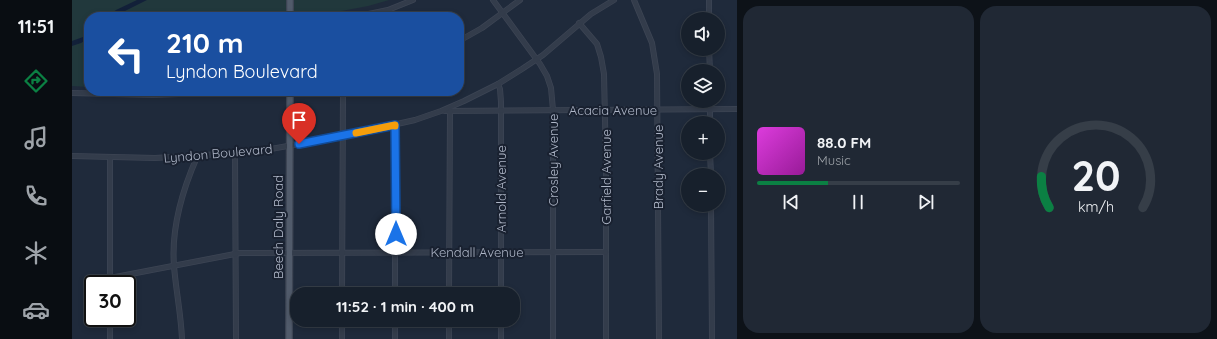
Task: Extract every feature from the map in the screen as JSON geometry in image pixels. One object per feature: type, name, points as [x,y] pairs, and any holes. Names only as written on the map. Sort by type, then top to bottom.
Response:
[{"type":"main road","points":[[290,0],[290,12]]},
{"type":"main road","name":"Beech Daly Road","points":[[290,96],[290,339]]},
{"type":"street","points":[[378,12],[388,10],[413,0]]},
{"type":"street","name":"Crosley Avenue","points":[[493,0],[544,69],[550,82],[553,110],[553,339]]},
{"type":"street","points":[[464,38],[482,28],[520,0]]},
{"type":"street","name":"Lyndon Boulevard","points":[[72,156],[155,158],[235,154],[264,151],[395,125],[441,111],[498,84],[536,60],[579,23],[596,10],[614,0]]},
{"type":"street","name":"Brady Avenue","points":[[634,0],[649,32],[657,74],[658,339]]},
{"type":"street","points":[[709,0],[709,12]]},
{"type":"street","name":"Garfield Avenue","points":[[579,23],[594,41],[601,57],[604,74],[606,339]]},
{"type":"street","name":"Arnold Avenue","points":[[498,84],[501,96],[501,287]]},
{"type":"street","points":[[72,93],[84,93]]},
{"type":"street","points":[[342,287],[343,96]]},
{"type":"street","name":"Acacia Avenue","points":[[441,111],[737,109]]},
{"type":"street","points":[[710,110],[710,116]]},
{"type":"street","points":[[448,287],[450,111]]},
{"type":"street","points":[[395,125],[396,287]]},
{"type":"street","points":[[235,154],[236,339]]},
{"type":"street","points":[[182,339],[174,266],[174,238],[178,211],[186,183],[197,157]]},
{"type":"street","points":[[110,158],[110,275]]},
{"type":"street","points":[[711,212],[712,339]]},
{"type":"street","name":"Kendall Avenue","points":[[126,275],[236,254],[343,252],[606,252]]},
{"type":"street","points":[[110,327],[110,339]]},
{"type":"street","points":[[342,327],[342,339]]},
{"type":"street","points":[[395,327],[395,339]]},
{"type":"street","points":[[448,327],[449,339]]},
{"type":"street","points":[[501,327],[501,339]]},
{"type":"green space","points":[[72,0],[389,0],[336,12],[84,12],[84,87],[72,86]]},
{"type":"water","points":[[137,0],[147,0],[123,12],[113,12]]},
{"type":"water","points":[[84,36],[84,41],[72,46],[72,41]]},
{"type":"slow traffic","points":[[356,133],[395,126]]},
{"type":"route","points":[[299,144],[395,125],[396,234]]}]
